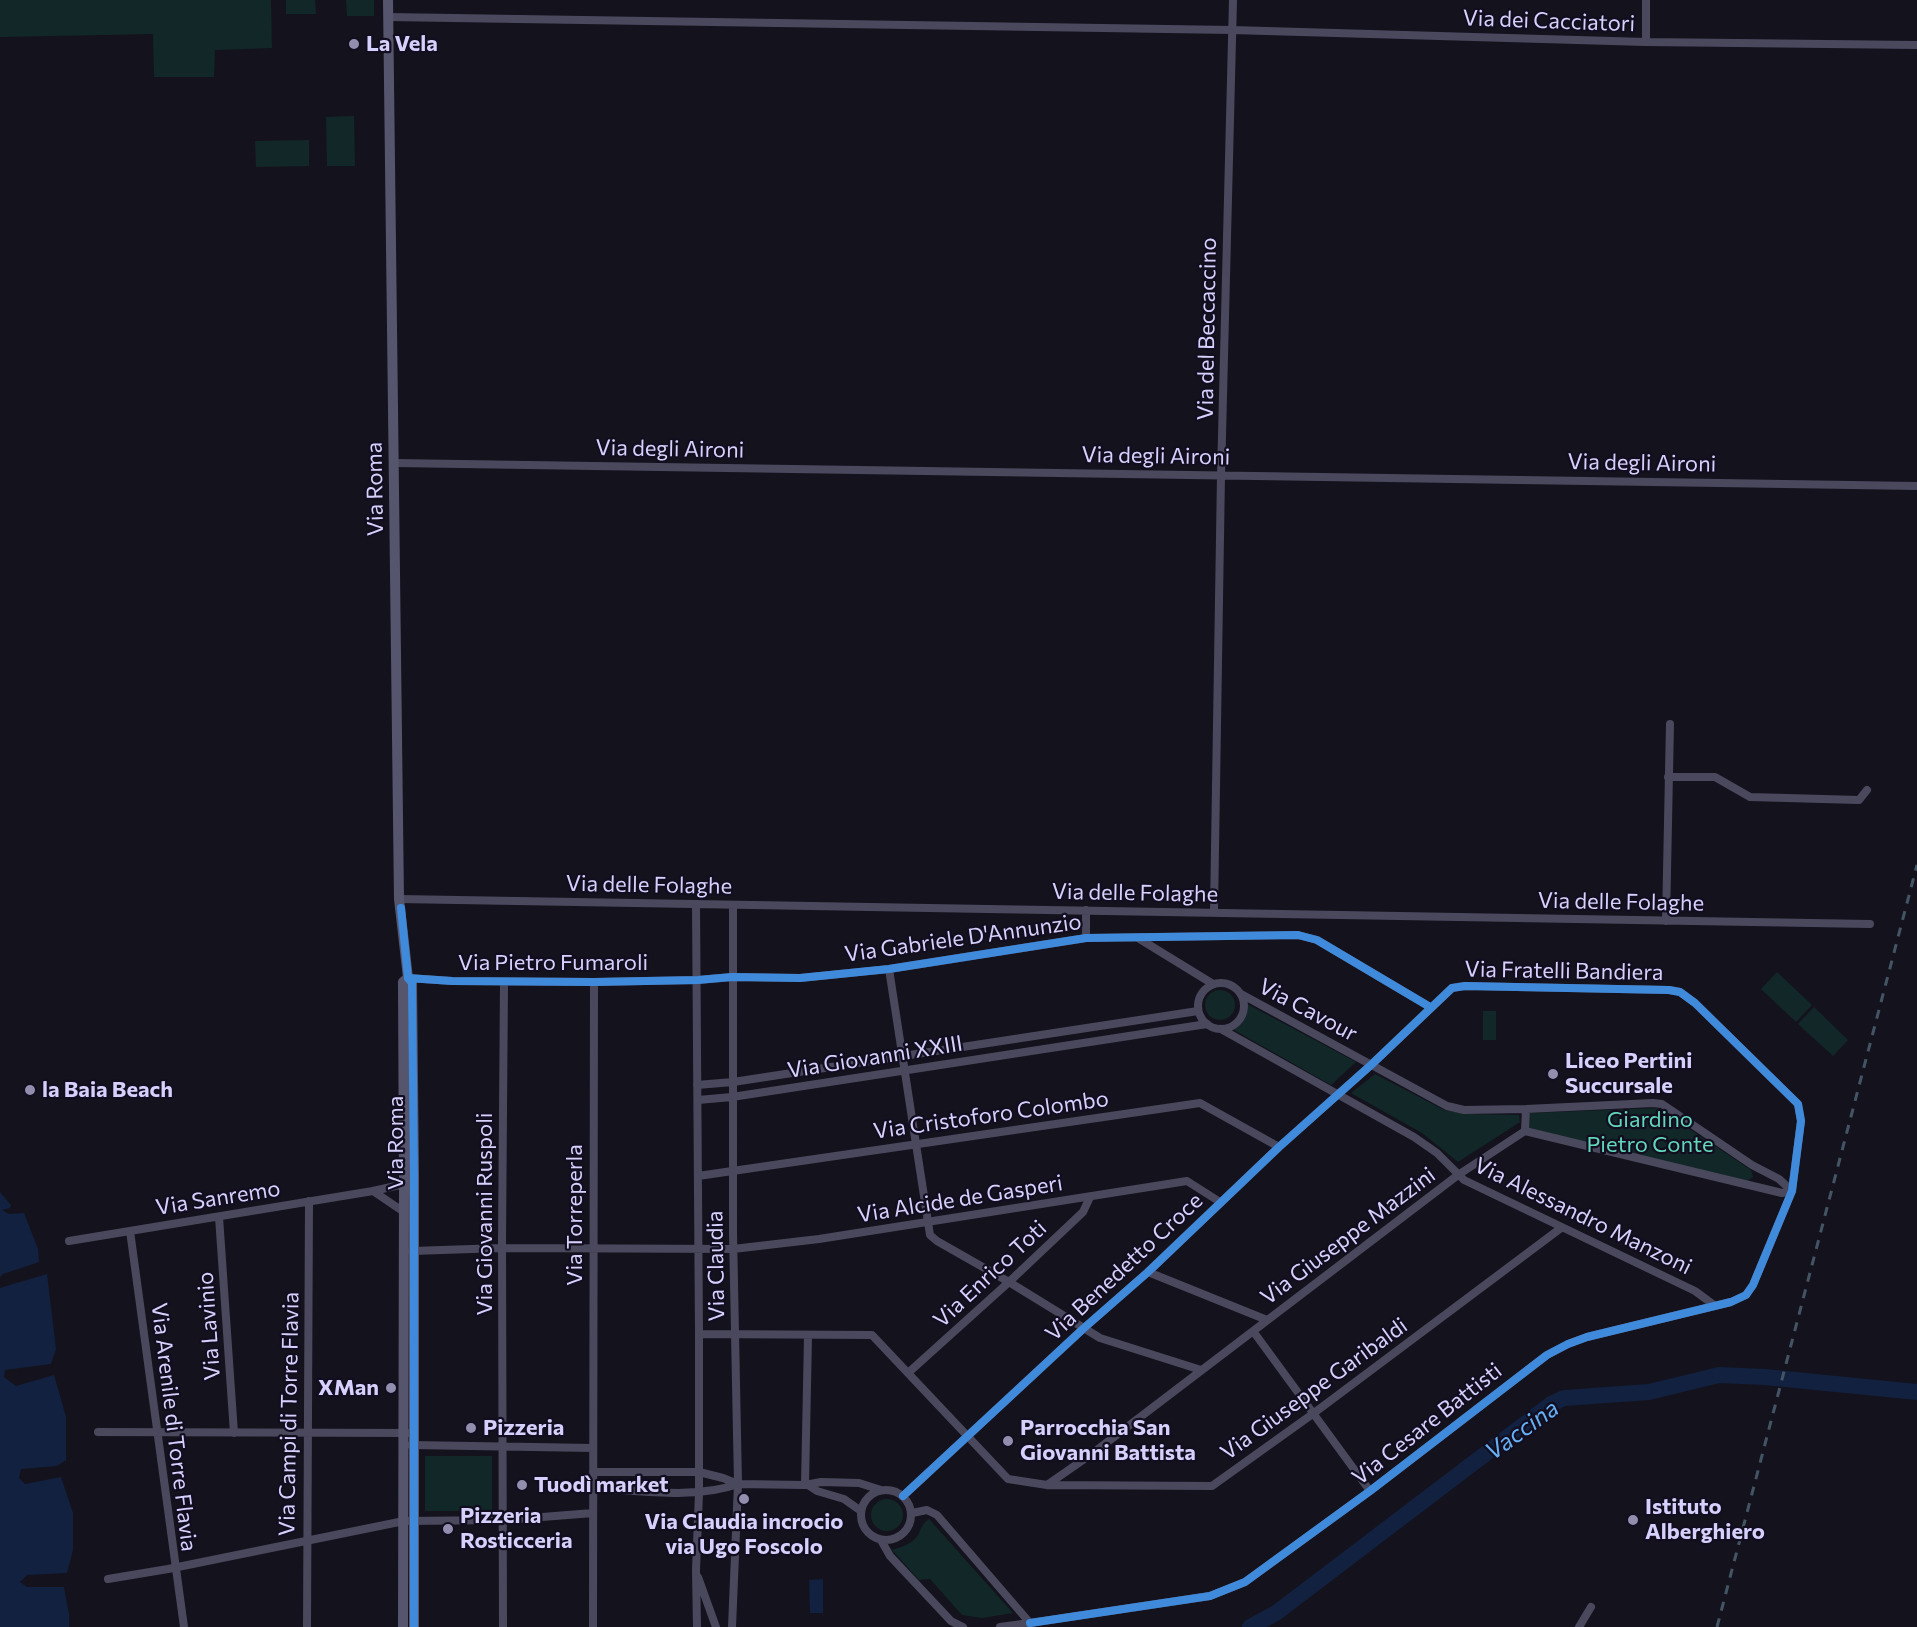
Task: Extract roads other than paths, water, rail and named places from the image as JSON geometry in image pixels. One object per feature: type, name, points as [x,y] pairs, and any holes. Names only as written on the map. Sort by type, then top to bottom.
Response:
[{"type":"street","name":"Via Roma","points":[[388,0],[399,899],[408,978],[403,982],[409,1181],[408,1521],[403,1627]]},
{"type":"street","name":"Via del Beccaccino","points":[[1214,911],[1221,475],[1233,0]]},
{"type":"street","points":[[1646,0],[1646,42]]},
{"type":"street","name":"Via dei Cacciatori","points":[[388,17],[1232,30],[1646,42],[1917,45]]},
{"type":"street","name":"Via degli Aironi","points":[[395,463],[1917,486]]},
{"type":"street","points":[[1665,921],[1670,724]]},
{"type":"street","points":[[1668,777],[1715,777],[1750,797],[1859,800],[1867,790]]},
{"type":"street","name":"Via delle Folaghe","points":[[399,899],[1214,911],[1870,924]]},
{"type":"street","name":"Via Claudia","points":[[696,904],[699,1334],[697,1627]]},
{"type":"street","name":"Via Claudia","points":[[732,1627],[738,1484],[732,1171],[733,905]]},
{"type":"street","points":[[1086,910],[1086,938]]},
{"type":"street","name":"Via Gabriele D'Annunzio","points":[[698,980],[732,977],[800,978],[890,969],[1086,938],[1305,936],[1320,942],[1430,1007]]},
{"type":"street","points":[[1137,937],[1212,984]]},
{"type":"street","points":[[890,969],[930,1235],[1100,1338],[1201,1370]]},
{"type":"street","name":"Via Pietro Fumaroli","points":[[408,978],[504,982],[698,980]]},
{"type":"street","name":"Via Giovanni Ruspoli","points":[[504,982],[502,1248],[504,1520]]},
{"type":"street","name":"Via Torreperla","points":[[593,1513],[594,982]]},
{"type":"street","points":[[1212,984],[1232,985],[1241,994],[1243,1010],[1241,1017],[1236,1023],[1221,1029],[1207,1024],[1198,1011],[1202,992],[1212,984]]},
{"type":"street","name":"Via Fratelli Bandiera","points":[[1371,1065],[1448,990],[1465,986],[1680,992],[1695,1003],[1798,1104],[1801,1121],[1792,1191]]},
{"type":"street","name":"Via Cavour","points":[[1241,994],[1428,1098],[1447,1106],[1464,1110],[1662,1104],[1752,1165],[1779,1179],[1792,1191]]},
{"type":"street","name":"Via Giovanni XXIII","points":[[697,1085],[733,1082],[1198,1011]]},
{"type":"street","name":"Via Giovanni XXIII","points":[[698,1100],[732,1097],[1207,1024]]},
{"type":"street","name":"Via Alessandro Manzoni","points":[[1221,1029],[1422,1142],[1437,1153],[1464,1180],[1695,1291],[1714,1305]]},
{"type":"street","points":[[1056,1032],[1058,1047]]},
{"type":"street","name":"Via Benedetto Croce","points":[[903,1496],[1084,1328],[1148,1272],[1279,1147],[1371,1065]]},
{"type":"street","name":"Via Cristoforo Colombo","points":[[698,1176],[1200,1103],[1279,1147]]},
{"type":"street","points":[[1526,1109],[1525,1131],[1782,1193],[1792,1191]]},
{"type":"street","name":"Via Giuseppe Mazzini","points":[[1047,1485],[1093,1453],[1458,1175],[1525,1131]]},
{"type":"street","name":"Via Roma","points":[[409,1181],[404,1212],[409,1251]]},
{"type":"street","name":"Via Sanremo","points":[[69,1241],[373,1191],[409,1181]]},
{"type":"street","name":"Via Alcide de Gasperi","points":[[409,1251],[502,1248],[733,1249],[819,1239],[1187,1181],[1220,1202]]},
{"type":"street","points":[[373,1191],[404,1212]]},
{"type":"street","name":"Via Cesare Battisti","points":[[1000,1627],[1210,1596],[1245,1582],[1370,1491],[1533,1365],[1561,1347],[1587,1337],[1740,1298],[1751,1289],[1792,1191]]},
{"type":"street","name":"Via Enrico Toti","points":[[908,1373],[1010,1282],[1083,1212],[1090,1197]]},
{"type":"street","name":"Via Campi di Torre Flavia","points":[[307,1627],[309,1201]]},
{"type":"street","name":"Via Lavinio","points":[[219,1217],[234,1433]]},
{"type":"street","name":"Via Giuseppe Garibaldi","points":[[699,1334],[872,1335],[1008,1479],[1047,1485],[1212,1486],[1314,1413],[1561,1228]]},
{"type":"street","name":"Via Arenile di Torre Flavia","points":[[130,1231],[174,1567],[184,1627]]},
{"type":"street","points":[[1148,1272],[1267,1320]]},
{"type":"street","points":[[1253,1331],[1370,1491]]},
{"type":"street","points":[[807,1485],[808,1336]]},
{"type":"street","points":[[98,1432],[308,1432],[503,1446],[593,1448]]},
{"type":"street","points":[[593,1472],[699,1472],[738,1484]]},
{"type":"street","points":[[593,1488],[699,1493],[738,1484],[863,1483],[881,1490],[896,1492],[903,1496],[910,1506],[912,1513],[909,1528],[897,1539],[874,1538],[863,1526],[861,1511],[868,1498],[881,1490]]},
{"type":"street","points":[[807,1485],[817,1491],[844,1499],[861,1511]]},
{"type":"street","points":[[912,1513],[927,1510],[937,1515],[1030,1623]]},
{"type":"street","points":[[108,1579],[408,1521],[504,1520],[593,1513],[593,1627]]},
{"type":"street","points":[[503,1627],[504,1520]]},
{"type":"street","name":"Via Roma","points":[[408,1521],[414,1627]]},
{"type":"street","points":[[881,1540],[890,1556],[951,1622],[963,1627]]},
{"type":"street","name":"Via Claudia","points":[[696,1570],[716,1627]]},
{"type":"street","points":[[1579,1627],[1592,1607]]},
{"type":"water","points":[[0,1192],[11,1205],[10,1208],[2,1210],[9,1214],[24,1213],[38,1249],[39,1262],[0,1277]]},
{"type":"water","points":[[47,1274],[56,1349],[51,1364],[5,1370],[4,1377],[16,1386],[54,1375],[66,1417],[66,1460],[57,1466],[21,1469],[19,1478],[25,1484],[61,1477],[73,1513],[73,1550],[67,1573],[27,1575],[20,1582],[27,1587],[64,1587],[69,1627],[0,1627],[0,1288]]},
{"type":"water","points":[[823,1579],[823,1613],[810,1613],[809,1580]]},
{"type":"waterway","name":"Vaccina","points":[[1250,1627],[1276,1613],[1551,1404],[1564,1398],[1649,1392],[1719,1375],[1765,1377],[1917,1392]]},
{"type":"railway","points":[[1717,1627],[1917,865]]},
{"type":"place","name":"La Vela","points":[[354,44]]},
{"type":"place","name":"Liceo Pertini Succursale","points":[[1553,1074]]},
{"type":"place","name":"la Baia Beach","points":[[30,1090]]},
{"type":"place","name":"XMan","points":[[391,1388]]},
{"type":"place","name":"Pizzeria","points":[[471,1428]]},
{"type":"place","name":"Parrocchia San Giovanni Battista","points":[[1008,1441]]},
{"type":"place","name":"Tuodì market","points":[[522,1485]]},
{"type":"place","name":"Via Claudia incrocio via Ugo Foscolo","points":[[744,1499]]},
{"type":"place","name":"Istituto Alberghiero","points":[[1633,1520]]},
{"type":"place","name":"Pizzeria Rosticceria","points":[[448,1529]]},
{"type":"park label","name":"Giardino Pietro Conte","points":[[1650,1132]]}]
